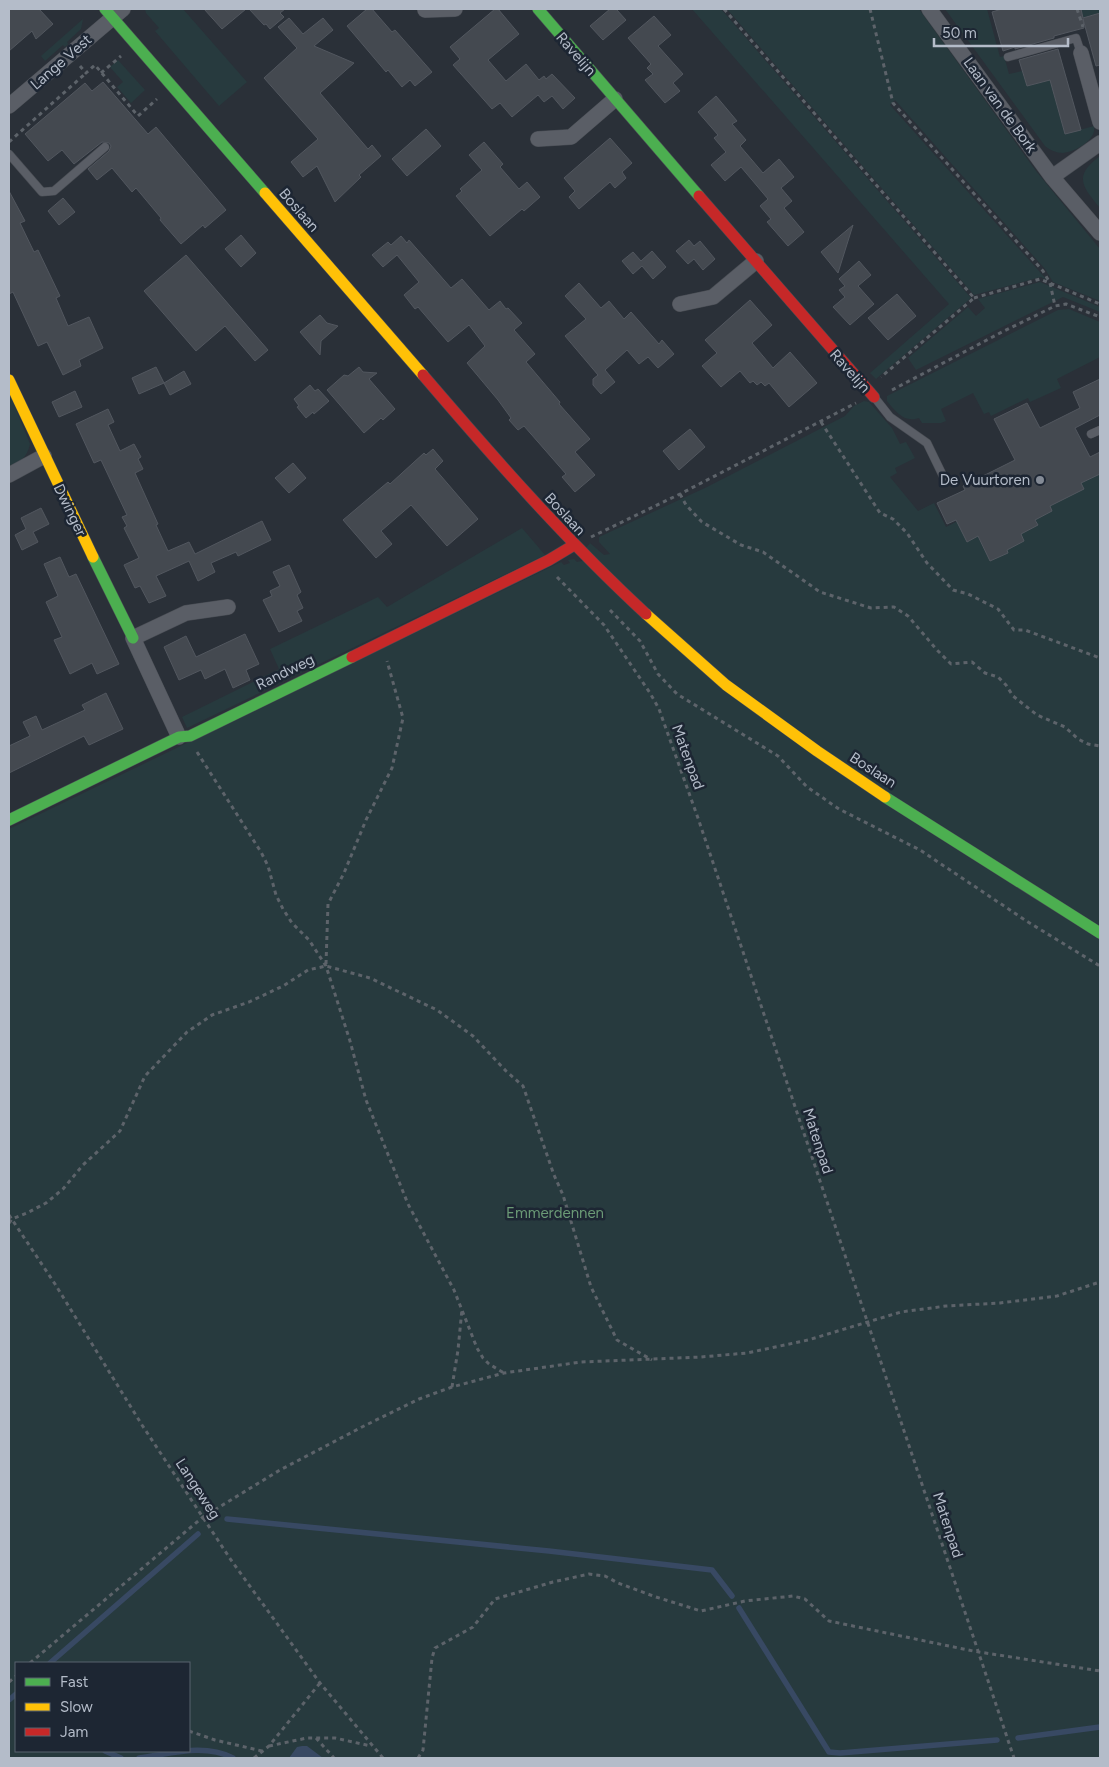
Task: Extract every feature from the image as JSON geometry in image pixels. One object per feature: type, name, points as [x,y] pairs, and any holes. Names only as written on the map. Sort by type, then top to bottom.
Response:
[{"type":"street","points":[[425,10],[455,9]]},
{"type":"street","name":"Ravelijn","points":[[538,9],[870,393]]},
{"type":"street","name":"Laan van de Bork","points":[[929,9],[1052,177],[1100,233]]},
{"type":"street","name":"Lange Vest","points":[[9,106],[70,54],[114,12]]},
{"type":"street","name":"Boslaan","points":[[114,12],[517,484],[574,545],[633,603],[725,684],[823,755],[955,842],[1100,933]]},
{"type":"street","points":[[1081,53],[1100,122]]},
{"type":"street","points":[[538,139],[571,137],[615,99]]},
{"type":"street","points":[[1052,177],[1100,143]]},
{"type":"street","points":[[680,304],[713,297],[756,261]]},
{"type":"street","name":"Dwinger","points":[[9,380],[133,638],[185,736]]},
{"type":"street","points":[[9,475],[44,456]]},
{"type":"street","name":"Randweg","points":[[9,820],[548,560],[574,545]]},
{"type":"street","points":[[133,638],[186,613],[228,607]]},
{"type":"lane","points":[[1008,57],[1076,38],[1081,53]]},
{"type":"lane","points":[[9,154],[42,192],[54,191],[105,147]]},
{"type":"lane","name":"Ravelijn","points":[[870,393],[890,417],[927,443],[944,478]]},
{"type":"lane","points":[[1091,434],[1100,430]]},
{"type":"path","points":[[724,9],[974,298]]},
{"type":"path","points":[[870,9],[894,103],[1042,271],[1050,283],[1055,306]]},
{"type":"path","points":[[70,54],[86,73]]},
{"type":"path","points":[[9,142],[94,65],[138,116],[160,96]]},
{"type":"path","points":[[1100,304],[1040,280],[974,298],[858,402],[680,494],[702,522],[741,545],[763,552],[820,592],[871,608],[894,607],[908,616],[951,664],[972,662],[985,673],[998,677],[1013,696],[1037,715],[1065,727],[1078,739],[1088,744],[1100,746]]},
{"type":"path","points":[[870,393],[885,394],[1055,306],[1066,304],[1100,318]]},
{"type":"path","points":[[821,422],[880,513],[893,519],[907,533],[927,563],[953,590],[968,594],[998,609],[1014,630],[1025,630],[1100,658]]},
{"type":"path","name":"Boslaan","points":[[596,544],[590,537],[680,494]]},
{"type":"path","name":"Matenpad","points":[[548,560],[558,578],[604,625],[659,709],[705,840],[1014,1758]]},
{"type":"path","points":[[326,966],[328,904],[392,768],[403,718],[381,641]]},
{"type":"path","points":[[185,736],[261,852],[283,909],[292,923],[309,940],[326,966],[350,1041],[366,1100],[408,1204],[448,1277],[477,1348],[483,1358],[504,1373]]},
{"type":"path","points":[[9,1223],[12,1219],[27,1214],[46,1203],[63,1189],[83,1165],[120,1131],[145,1076],[187,1032],[212,1015],[249,1002],[283,986],[308,970],[326,966],[370,978],[437,1010],[473,1036],[523,1086],[554,1175],[563,1195],[591,1287],[617,1340],[653,1360]]},
{"type":"path","points":[[9,1215],[12,1219]]},
{"type":"path","name":"Langeweg","points":[[12,1219],[55,1284],[142,1425],[231,1560],[320,1683],[383,1758]]},
{"type":"path","points":[[31,1662],[203,1517],[272,1475],[354,1432],[419,1399],[452,1387],[504,1373],[580,1362],[653,1360],[747,1353],[808,1340],[902,1312],[1057,1296],[1100,1282]]},
{"type":"path","points":[[452,1387],[462,1308]]},
{"type":"path","points":[[418,1758],[423,1750],[432,1658],[435,1648],[473,1627],[495,1600],[553,1582],[589,1574],[605,1576],[618,1583],[656,1597],[701,1611],[745,1601],[793,1596],[805,1599],[829,1621],[978,1652],[1100,1671]]},
{"type":"path","points":[[254,1758],[269,1746],[320,1683]]},
{"type":"path","points":[[190,1731],[215,1740],[262,1751]]},
{"type":"path","points":[[269,1746],[307,1738],[335,1738],[373,1747]]},
{"type":"path","points":[[315,1738],[334,1758]]},
{"type":"green space","points":[[145,9],[183,9],[247,82],[219,106],[155,31],[159,28],[146,13]]},
{"type":"green space","points":[[692,9],[721,9],[971,298],[876,379],[870,373],[949,304]]},
{"type":"green space","points":[[727,9],[919,9],[1036,171],[1100,249],[1100,301],[1053,282],[1045,269],[895,100],[890,105],[1047,280],[1041,277],[974,295]]},
{"type":"green space","points":[[945,9],[987,9],[1000,57],[1004,56],[1009,74],[1022,71],[1027,86],[1050,80],[1065,134],[1094,126],[1094,131],[1089,140],[1079,148],[1063,153],[1053,151],[1045,146]]},
{"type":"green space","points":[[1080,9],[1100,9],[1100,16],[1099,13],[1082,18]]},
{"type":"green space","points":[[83,19],[81,29],[67,42],[68,44],[65,47],[63,45],[45,61],[41,56]]},
{"type":"green space","points":[[118,60],[145,90],[131,103],[117,87],[123,82],[110,67]]},
{"type":"green space","points":[[1100,156],[1100,208],[1085,187],[1083,175],[1086,169]]},
{"type":"green space","points":[[1040,282],[1100,307],[1100,312],[1063,297],[916,370],[908,358],[968,307],[976,316],[985,308],[978,299]]},
{"type":"green space","points":[[1069,309],[1100,322],[1100,357],[1057,379],[1061,388],[1030,402],[1028,398],[991,416],[989,412],[984,414],[973,393],[941,409],[946,421],[941,423],[922,423],[919,418],[905,418],[897,413],[887,401],[887,396],[1058,310]]},
{"type":"green space","points":[[9,392],[30,444],[25,456],[9,468]]},
{"type":"green space","name":"Emmerdennen","points":[[864,401],[869,402],[892,428],[900,444],[906,442],[915,458],[895,468],[897,473],[890,477],[918,511],[934,503],[946,527],[958,521],[977,534],[987,555],[1020,540],[1017,532],[1037,523],[1035,518],[1044,499],[1100,473],[1100,1758],[9,1758],[9,829],[561,562],[564,565],[570,563],[568,560],[574,559],[577,562],[595,558],[586,548],[590,543],[604,555],[610,554],[599,542],[599,537],[707,487],[845,416],[854,406]]},
{"type":"green space","points":[[522,528],[545,555],[187,728],[182,717],[279,669],[270,649],[378,597],[387,607]]},
{"type":"water","points":[[307,1746],[323,1758],[289,1758],[297,1747]]},
{"type":"building","points":[[9,9],[39,9],[53,24],[36,39],[32,31],[9,51]]},
{"type":"building","points":[[204,9],[246,9],[222,29]]},
{"type":"building","points":[[249,9],[285,9],[280,13],[284,17],[270,29]]},
{"type":"building","points":[[367,9],[372,9],[392,32],[395,30],[432,72],[415,86],[410,80],[402,87],[388,70],[386,72],[347,26]]},
{"type":"building","points":[[495,9],[498,9],[519,34],[488,60],[506,81],[526,64],[539,80],[544,76],[546,79],[552,74],[575,98],[563,109],[552,96],[544,102],[538,95],[512,117],[500,103],[492,109],[453,65],[460,59],[450,47]]},
{"type":"building","points":[[610,9],[616,9],[626,20],[603,40],[590,26]]},
{"type":"building","points":[[1002,9],[1081,9],[1083,18],[1100,13],[1100,65],[1096,66],[1083,19],[1084,28],[1003,51],[992,12]]},
{"type":"building","points":[[654,16],[671,35],[658,46],[683,74],[673,83],[680,91],[665,103],[645,80],[653,74],[647,68],[651,64],[628,38]]},
{"type":"building","points":[[289,18],[303,34],[323,18],[333,30],[314,46],[354,63],[320,93],[368,149],[372,145],[381,156],[359,175],[361,177],[335,202],[317,166],[303,177],[291,162],[318,139],[264,78],[297,48],[278,27]]},
{"type":"building","points":[[1058,49],[1081,130],[1065,134],[1050,80],[1027,86],[1019,60]]},
{"type":"building","points":[[103,82],[148,134],[156,127],[226,210],[205,228],[203,225],[181,244],[136,188],[132,192],[112,168],[97,180],[88,169],[109,151],[111,146],[109,143],[102,142],[74,164],[62,150],[48,161],[25,134],[85,83],[92,91]]},
{"type":"building","points":[[716,96],[737,121],[732,124],[746,140],[740,146],[763,173],[779,159],[794,177],[781,188],[792,201],[784,208],[804,232],[788,246],[767,222],[771,219],[760,206],[768,199],[741,167],[725,181],[711,165],[726,152],[714,138],[718,135],[698,112]]},
{"type":"building","points":[[426,129],[441,146],[407,176],[392,159]]},
{"type":"building","points":[[610,138],[632,163],[622,172],[626,178],[615,188],[610,182],[579,209],[569,197],[575,191],[564,178]]},
{"type":"building","points":[[484,142],[503,164],[500,167],[519,189],[527,182],[540,197],[524,211],[522,209],[490,236],[456,196],[462,191],[460,189],[482,170],[469,155]]},
{"type":"building","points":[[9,191],[25,221],[20,223],[34,252],[38,250],[60,296],[56,298],[68,326],[89,317],[103,348],[79,360],[81,366],[63,375],[47,342],[38,346],[13,292],[9,294]]},
{"type":"building","points":[[63,198],[75,212],[59,225],[48,211]]},
{"type":"building","points":[[853,225],[838,273],[821,252]]},
{"type":"building","points":[[241,235],[256,253],[241,267],[225,249]]},
{"type":"building","points":[[401,236],[407,243],[409,240],[451,288],[462,279],[489,310],[500,301],[522,323],[514,330],[535,354],[526,362],[590,439],[575,452],[595,475],[575,492],[562,477],[566,474],[524,426],[518,430],[509,420],[511,418],[498,400],[467,363],[485,346],[469,325],[448,342],[418,307],[415,309],[404,295],[419,282],[397,255],[383,267],[372,255],[388,242],[391,245]]},
{"type":"building","points":[[689,240],[694,246],[700,241],[715,259],[703,270],[694,259],[688,264],[676,251]]},
{"type":"building","points":[[652,251],[666,267],[653,279],[642,266],[633,274],[622,261],[633,252],[641,261]]},
{"type":"building","points":[[186,255],[268,350],[255,361],[225,326],[196,351],[144,291]]},
{"type":"building","points":[[859,261],[871,275],[858,286],[874,304],[850,325],[833,307],[845,297],[839,290],[845,286],[839,279]]},
{"type":"building","points":[[579,283],[601,308],[609,301],[624,319],[631,312],[659,344],[662,340],[674,354],[658,368],[648,357],[639,364],[627,350],[605,370],[615,382],[601,394],[593,385],[593,379],[598,375],[565,336],[586,319],[565,296]]},
{"type":"building","points":[[897,294],[916,316],[888,340],[868,318]]},
{"type":"building","points":[[750,300],[772,325],[752,343],[773,368],[790,352],[817,383],[789,407],[769,383],[765,386],[761,382],[757,385],[753,381],[750,383],[740,371],[721,387],[702,366],[717,353],[705,340]]},
{"type":"building","points":[[320,315],[327,323],[338,326],[321,341],[320,355],[300,332]]},
{"type":"building","points":[[156,367],[164,383],[139,394],[132,378]]},
{"type":"building","points":[[359,367],[363,372],[377,373],[369,379],[395,409],[364,433],[327,390],[344,375],[348,376]]},
{"type":"building","points":[[184,371],[191,384],[170,395],[164,383]]},
{"type":"building","name":"De Vuurtoren","points":[[1100,379],[1100,415],[1075,428],[1090,457],[1100,452],[1100,474],[1081,483],[1084,489],[1050,506],[1052,511],[1035,520],[1038,525],[1021,534],[1024,541],[1007,550],[1008,553],[990,561],[978,536],[967,542],[956,520],[947,524],[937,503],[965,490],[963,486],[1015,460],[994,419],[1027,403],[1040,428],[1080,408],[1073,392]]},
{"type":"building","points":[[310,385],[315,391],[318,389],[329,401],[314,414],[313,412],[306,418],[297,407],[299,406],[294,399]]},
{"type":"building","points":[[75,391],[82,407],[59,417],[52,402]]},
{"type":"building","points":[[108,409],[114,422],[108,425],[120,451],[134,444],[141,457],[138,459],[143,469],[135,473],[168,551],[189,542],[195,554],[262,521],[271,540],[238,556],[236,552],[211,563],[215,572],[198,581],[189,561],[156,576],[166,596],[149,603],[140,586],[135,588],[124,565],[139,558],[124,528],[127,526],[122,517],[127,515],[101,460],[94,463],[76,424]]},
{"type":"building","points":[[690,429],[705,447],[679,470],[663,451]]},
{"type":"building","points":[[433,449],[443,461],[435,469],[478,519],[447,546],[411,505],[381,531],[392,544],[376,558],[343,520],[388,482],[390,484],[424,453],[426,455]]},
{"type":"building","points":[[293,463],[306,478],[289,493],[275,478]]},
{"type":"building","points":[[41,508],[49,524],[33,532],[38,542],[22,550],[15,535],[26,529],[21,518]]},
{"type":"building","points":[[60,557],[69,577],[76,574],[119,664],[97,674],[92,663],[70,674],[54,640],[62,637],[46,602],[58,596],[44,564]]},
{"type":"building","points":[[289,565],[301,592],[297,595],[303,608],[297,611],[302,621],[279,632],[263,600],[272,596],[270,591],[280,586],[273,572]]},
{"type":"building","points":[[245,634],[259,664],[246,670],[250,680],[233,688],[225,669],[205,679],[201,670],[179,680],[164,647],[186,636],[196,657]]},
{"type":"building","points":[[106,693],[123,729],[89,745],[84,736],[9,773],[9,746],[30,736],[23,722],[36,716],[42,730],[85,710],[82,705]]},
{"type":"waterway","points":[[227,1519],[549,1551],[712,1570],[732,1596]]},
{"type":"waterway","points":[[51,1662],[198,1534]]},
{"type":"waterway","points":[[739,1608],[829,1752],[840,1753],[997,1740]]},
{"type":"waterway","points":[[9,1700],[15,1695]]},
{"type":"waterway","points":[[1018,1738],[1100,1727]]},
{"type":"waterway","points":[[190,1751],[210,1751],[233,1758]]},
{"type":"waterway","points":[[107,1752],[121,1758]]},
{"type":"waterway","points":[[139,1758],[175,1752]]},
{"type":"traffic: fast","points":[[105,9],[265,193]]},
{"type":"traffic: fast","points":[[538,9],[699,196]]},
{"type":"traffic: fast","points":[[93,557],[133,638]]},
{"type":"traffic: fast","points":[[9,820],[179,737],[190,736],[352,657]]},
{"type":"traffic: fast","points":[[885,797],[1100,933]]},
{"type":"traffic: slow","points":[[265,193],[423,375]]},
{"type":"traffic: slow","points":[[9,380],[93,557]]},
{"type":"traffic: slow","points":[[646,614],[726,685],[817,751],[885,797]]},
{"type":"traffic: jam","points":[[699,196],[874,397]]},
{"type":"traffic: jam","points":[[423,375],[531,498],[587,557],[646,614]]},
{"type":"traffic: jam","points":[[352,657],[549,560],[574,545]]},
{"type":"place","name":"De Vuurtoren","points":[[1040,480]]}]
